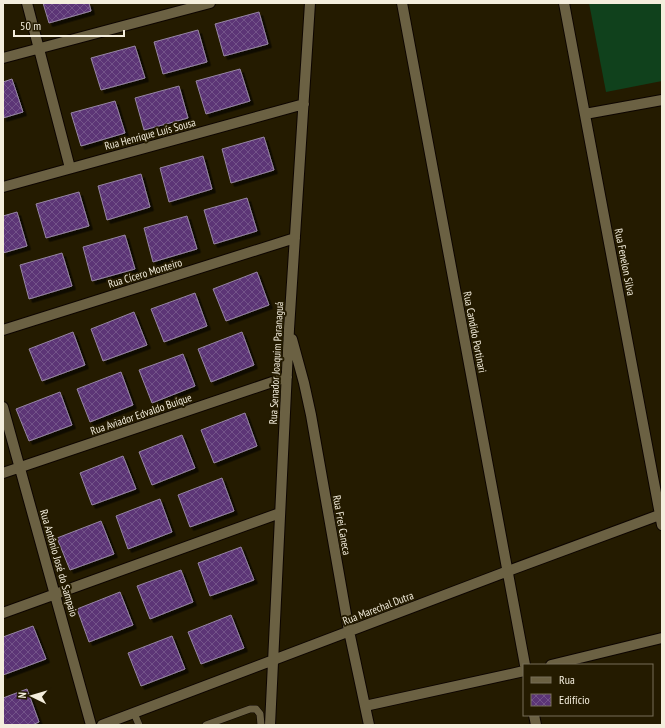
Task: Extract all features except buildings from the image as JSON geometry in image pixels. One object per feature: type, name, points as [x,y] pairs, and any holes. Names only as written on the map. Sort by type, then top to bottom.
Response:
[{"type":"street","points":[[27,3],[70,168]]},
{"type":"street","points":[[3,58],[210,3]]},
{"type":"street","name":"Rua Senador Joaquim Paranaguá","points":[[270,725],[287,377],[310,3]]},
{"type":"street","name":"Rua Candido Portinari","points":[[402,3],[526,664]]},
{"type":"street","name":"Rua Fenelon Silva","points":[[564,3],[661,518]]},
{"type":"street","points":[[585,114],[662,100]]},
{"type":"street","name":"Rua Henrique Luís Sousa","points":[[3,187],[304,104]]},
{"type":"street","name":"Rua Cícero Monteiro","points":[[3,330],[295,238]]},
{"type":"street","name":"Rua Frei Caneca","points":[[290,329],[304,384],[349,631],[369,725]]},
{"type":"street","name":"Rua Aviador Edvaldo Buíque","points":[[3,473],[287,377]]},
{"type":"street","name":"Rua Antônio José do Sampaio","points":[[3,407],[91,725]]},
{"type":"street","points":[[3,613],[280,513]]},
{"type":"street","name":"Rua Marechal Dutra","points":[[107,724],[508,571],[661,518]]},
{"type":"street","points":[[555,664],[662,638]]},
{"type":"street","points":[[366,706],[523,671]]},
{"type":"lane","points":[[206,725],[250,709],[256,709],[260,714],[261,725]]},
{"type":"lane","points":[[134,713],[139,725]]},
{"type":"green space","points":[[589,3],[662,3],[662,81],[606,92]]}]
